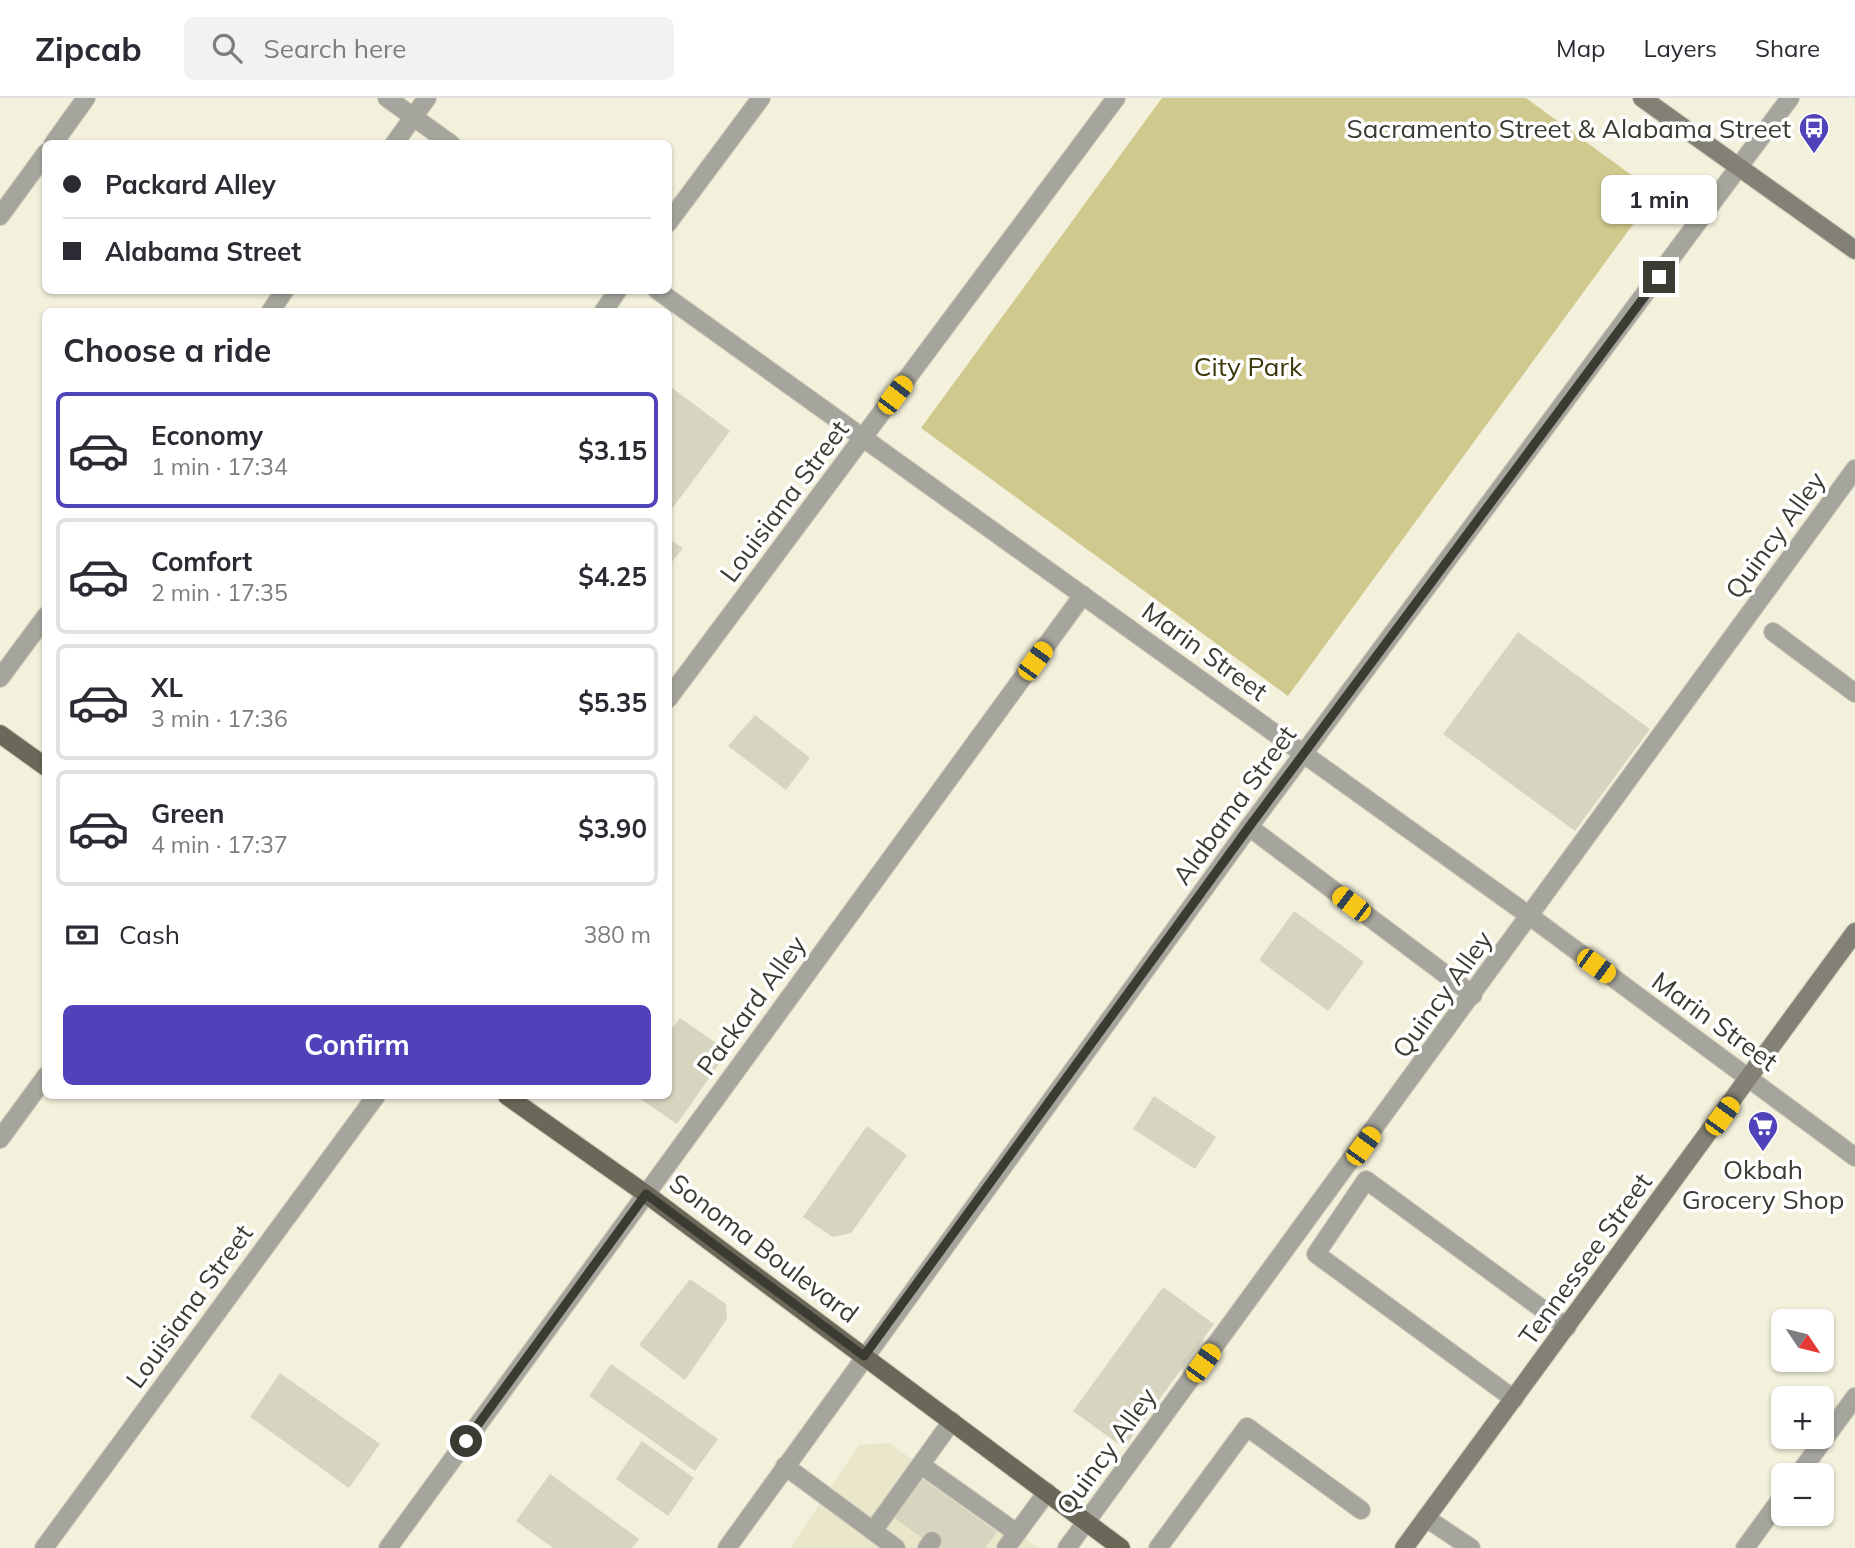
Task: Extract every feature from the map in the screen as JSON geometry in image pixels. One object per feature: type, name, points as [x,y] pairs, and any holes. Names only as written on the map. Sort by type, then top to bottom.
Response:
[{"type":"main road","points":[[1642,98],[1855,250]]},
{"type":"main road","points":[[0,734],[42,764]]},
{"type":"main road","name":"Tennessee Street","points":[[1404,1548],[1855,932]]},
{"type":"main road","name":"Sonoma Boulevard","points":[[511,1099],[646,1194],[1121,1548]]},
{"type":"street","points":[[56,140],[86,98]]},
{"type":"street","points":[[387,98],[446,140]]},
{"type":"street","points":[[397,140],[427,98]]},
{"type":"street","points":[[672,218],[761,98]]},
{"type":"street","name":"Louisiana Street","points":[[672,694],[1116,98]]},
{"type":"street","name":"Alabama Street","points":[[727,1548],[1249,827],[1740,169],[1790,98]]},
{"type":"street","points":[[0,216],[42,158]]},
{"type":"street","name":"Marin Street","points":[[663,294],[1531,917],[1855,1157]]},
{"type":"street","name":"Quincy Alley","points":[[1068,1548],[1531,917],[1855,469]]},
{"type":"street","name":"Packard Alley","points":[[388,1548],[1083,595]]},
{"type":"street","points":[[0,678],[42,621]]},
{"type":"street","points":[[1773,632],[1855,693]]},
{"type":"street","points":[[1249,827],[1474,995]]},
{"type":"street","points":[[0,1139],[42,1081]]},
{"type":"street","name":"Louisiana Street","points":[[44,1548],[374,1099]]},
{"type":"street","points":[[1347,1168],[1567,1327]]},
{"type":"street","points":[[1316,1254],[1366,1180]]},
{"type":"street","points":[[1292,1242],[1316,1254],[1514,1399]]},
{"type":"street","points":[[1807,1463],[1855,1397]]},
{"type":"street","points":[[873,1531],[952,1421]]},
{"type":"street","points":[[1158,1548],[1247,1427],[1361,1510]]},
{"type":"street","points":[[921,1465],[1011,1541],[1047,1492]]},
{"type":"street","points":[[785,1466],[896,1548]]},
{"type":"street","points":[[1745,1548],[1771,1512]]},
{"type":"street","points":[[1426,1518],[1471,1548]]},
{"type":"shaded area","points":[[889,1443],[1038,1548],[790,1548],[859,1445]]},
{"type":"green space","name":"City Park","points":[[1162,98],[1526,98],[1656,193],[1288,696],[921,428]]},
{"type":"building","points":[[672,388],[730,431],[672,509]]},
{"type":"building","points":[[672,541],[683,548],[672,562]]},
{"type":"building","points":[[1518,632],[1650,729],[1575,831],[1443,734]]},
{"type":"building","points":[[755,715],[810,758],[786,790],[728,746]]},
{"type":"building","points":[[1294,911],[1364,962],[1328,1011],[1259,960]]},
{"type":"building","points":[[680,1018],[728,1051],[677,1124],[640,1099],[672,1099],[672,1029]]},
{"type":"building","points":[[1154,1096],[1216,1137],[1195,1169],[1133,1129]]},
{"type":"building","points":[[867,1126],[907,1155],[851,1233],[833,1237],[803,1217]]},
{"type":"building","points":[[690,1279],[726,1304],[727,1319],[685,1380],[639,1345]]},
{"type":"building","points":[[1163,1287],[1214,1324],[1124,1448],[1073,1411]]},
{"type":"building","points":[[611,1364],[718,1439],[695,1471],[589,1396]]},
{"type":"building","points":[[280,1373],[380,1444],[349,1488],[250,1417]]},
{"type":"building","points":[[642,1441],[694,1478],[668,1516],[616,1479]]},
{"type":"building","points":[[550,1474],[639,1539],[632,1548],[553,1548],[516,1521]]},
{"type":"building","points":[[921,1478],[997,1532],[985,1548],[936,1548],[893,1517]]},
{"type":"place","name":"Sacramento Street & Alabama Street","points":[[1814,155]]},
{"type":"place","name":"Okbah Grocery Shop","points":[[1763,1153]]},
{"type":"route","points":[[466,1441],[646,1194],[864,1356],[1249,827],[1659,277]]}]
